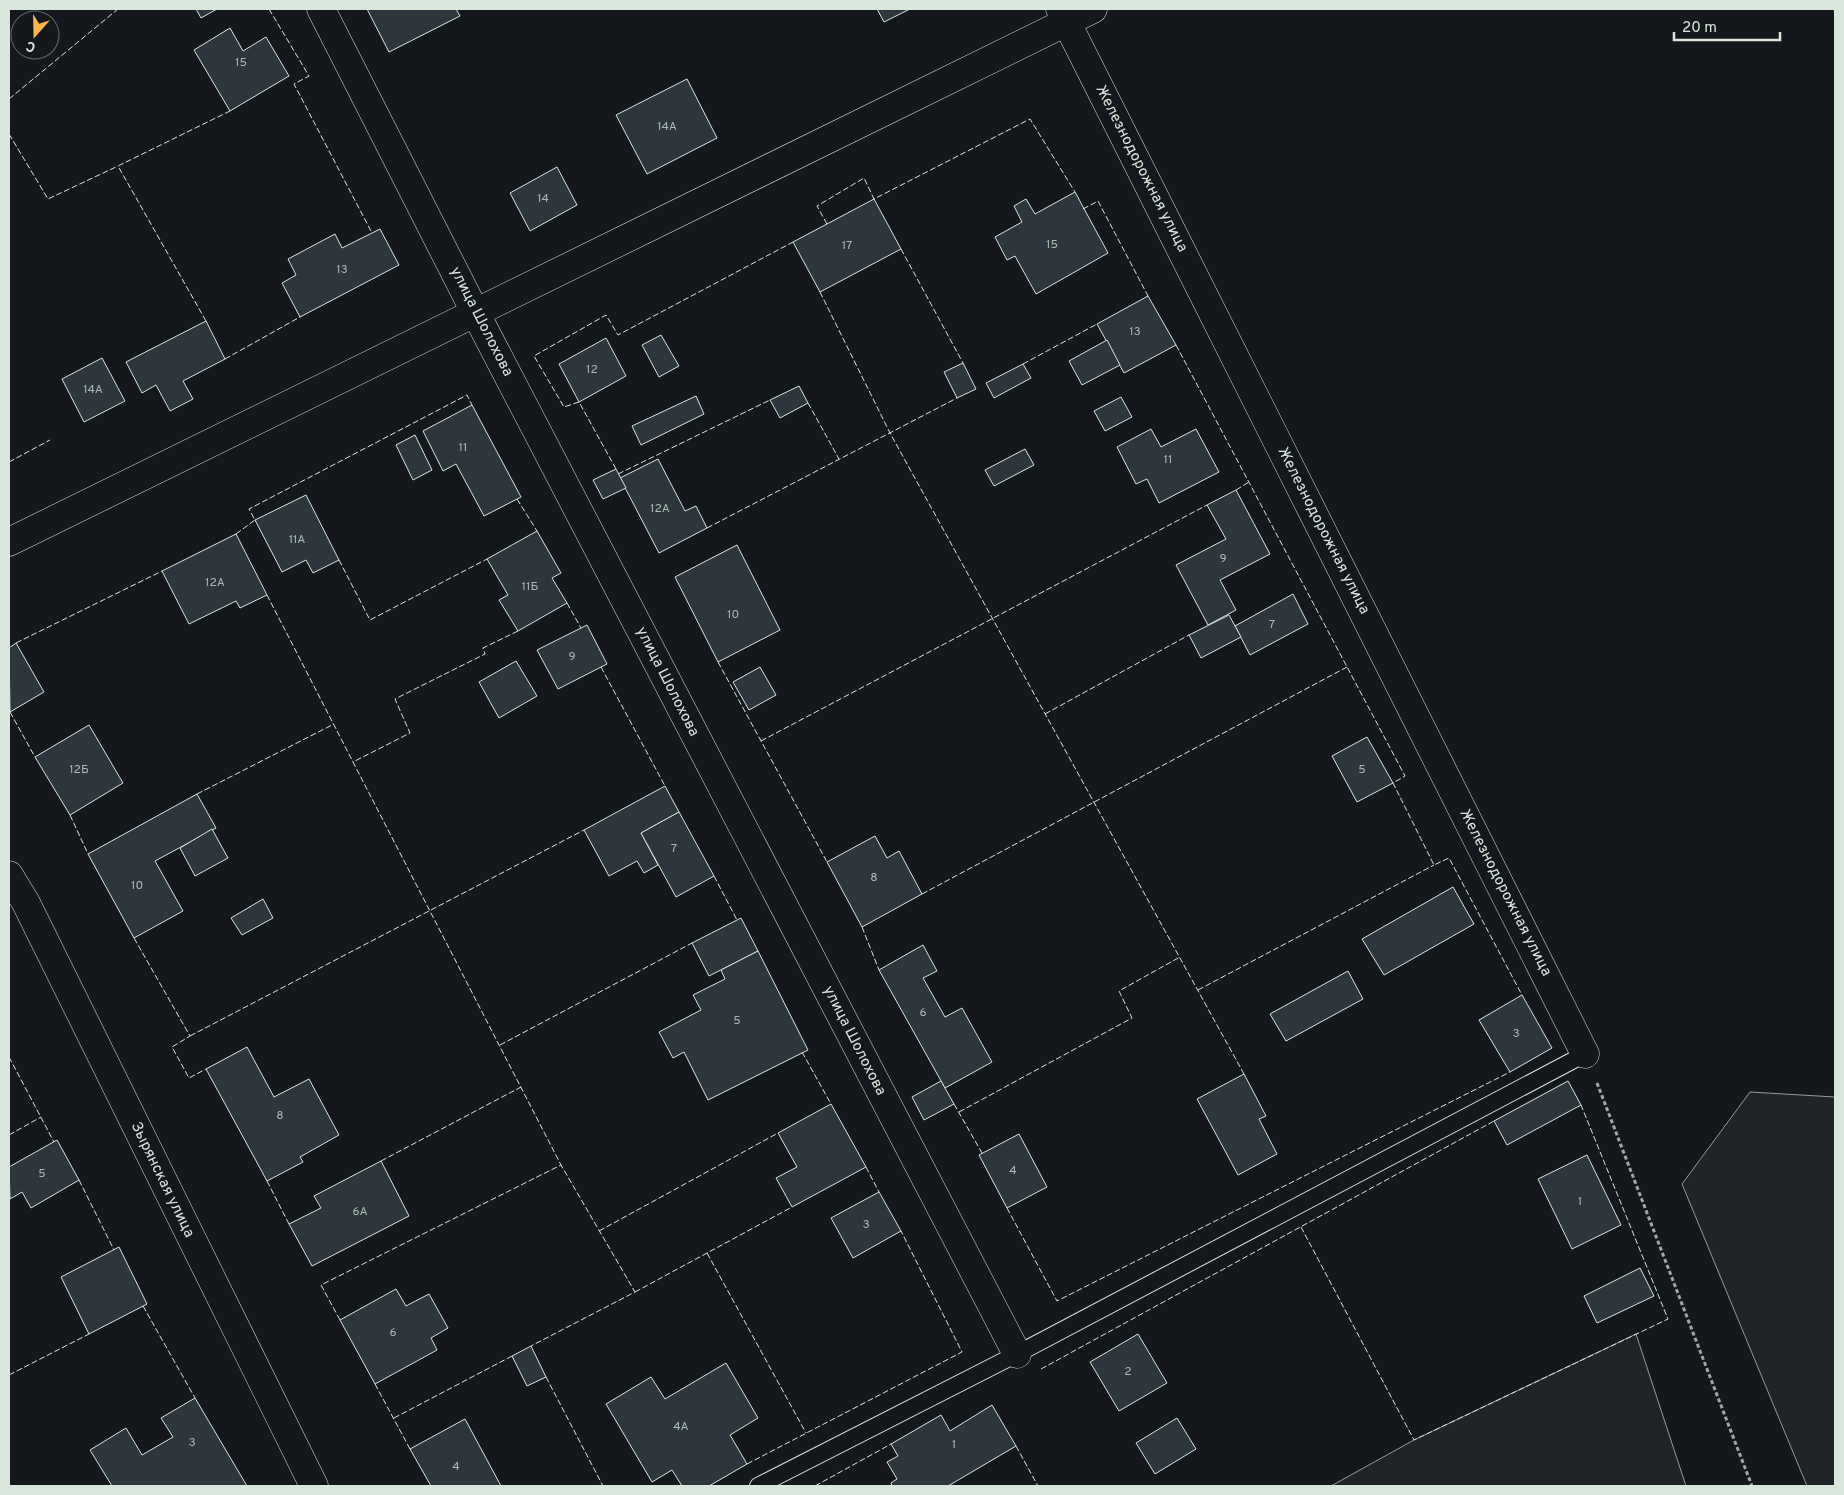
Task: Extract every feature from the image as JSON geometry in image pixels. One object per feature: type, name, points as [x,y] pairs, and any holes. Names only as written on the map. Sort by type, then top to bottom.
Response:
[{"type":"street","name":"улица Шолохова","points":[[321,9],[475,312],[1017,1354]]},
{"type":"street","points":[[9,542],[475,312],[1063,15],[1093,9]]},
{"type":"street","name":"Железнодорожная улица","points":[[1063,15],[1585,1054]]},
{"type":"street","name":"Зырянская улица","points":[[9,875],[26,903],[314,1486]]},
{"type":"lane","points":[[758,1486],[1017,1354],[1585,1054]]},
{"type":"path","points":[[1585,1054],[1752,1486]]},
{"type":"shaded area","points":[[1750,1092],[1835,1097],[1835,1486],[1807,1486],[1682,1184]]},
{"type":"shaded area","points":[[1636,1334],[1686,1486],[1331,1486],[1414,1440]]},
{"type":"building","points":[[196,9],[217,9],[201,18]]},
{"type":"building","points":[[367,9],[456,9],[460,16],[389,52]]},
{"type":"building","points":[[877,9],[910,9],[884,22]]},
{"type":"building","points":[[230,28],[243,51],[266,37],[289,76],[230,111],[194,50]]},
{"type":"building","points":[[687,79],[717,138],[647,174],[616,115]]},
{"type":"building","points":[[557,167],[577,205],[530,231],[510,193]]},
{"type":"building","points":[[1075,192],[1108,253],[1036,294],[1015,256],[1007,260],[995,237],[1022,222],[1014,206],[1026,199],[1035,214]]},
{"type":"building","points":[[874,199],[901,249],[820,292],[793,242]]},
{"type":"building","points":[[380,229],[399,265],[300,317],[282,283],[296,275],[288,259],[335,234],[342,248]]},
{"type":"building","points":[[1148,296],[1176,345],[1124,373],[1097,324]]},
{"type":"building","points":[[206,321],[225,359],[183,381],[193,399],[170,411],[156,385],[142,393],[126,362]]},
{"type":"building","points":[[661,335],[679,366],[659,377],[642,345]]},
{"type":"building","points":[[606,338],[626,376],[579,402],[559,364]]},
{"type":"building","points":[[1107,340],[1120,365],[1082,385],[1069,361]]},
{"type":"building","points":[[102,358],[125,401],[84,422],[62,379]]},
{"type":"building","points":[[963,363],[976,389],[957,398],[944,372]]},
{"type":"building","points":[[1023,364],[1031,378],[994,398],[986,383]]},
{"type":"building","points":[[799,386],[808,403],[780,418],[770,400]]},
{"type":"building","points":[[696,396],[704,414],[641,445],[632,426]]},
{"type":"building","points":[[1121,397],[1132,417],[1105,431],[1094,411]]},
{"type":"building","points":[[472,405],[521,497],[484,516],[456,464],[443,471],[423,431]]},
{"type":"building","points":[[1151,429],[1161,447],[1196,429],[1219,472],[1159,503],[1147,479],[1136,484],[1117,447]]},
{"type":"building","points":[[415,435],[432,470],[413,480],[396,445]]},
{"type":"building","points":[[1025,449],[1034,465],[994,486],[985,470]]},
{"type":"building","points":[[658,459],[685,511],[696,506],[707,528],[659,553],[620,478]]},
{"type":"building","points":[[616,469],[626,488],[603,499],[593,480]]},
{"type":"building","points":[[1236,490],[1270,554],[1220,580],[1236,610],[1208,625],[1176,565],[1226,539],[1207,505]]},
{"type":"building","points":[[306,495],[339,560],[313,573],[306,560],[282,572],[255,520]]},
{"type":"building","points":[[537,531],[561,573],[552,578],[567,603],[518,631],[499,600],[508,595],[487,559]]},
{"type":"building","points":[[236,534],[267,595],[240,608],[236,601],[189,624],[162,571]]},
{"type":"building","points":[[737,545],[780,630],[718,662],[675,577]]},
{"type":"building","points":[[1293,594],[1308,624],[1250,655],[1235,626]]},
{"type":"building","points":[[1229,615],[1241,637],[1201,658],[1189,635]]},
{"type":"building","points":[[587,625],[607,664],[558,689],[537,650]]},
{"type":"building","points":[[16,643],[44,692],[10,712],[9,648]]},
{"type":"building","points":[[516,661],[537,696],[499,718],[479,682]]},
{"type":"building","points":[[760,667],[776,695],[749,710],[733,682]]},
{"type":"building","points":[[89,725],[123,783],[70,815],[35,757]]},
{"type":"building","points":[[1367,737],[1393,783],[1357,802],[1332,756]]},
{"type":"building","points":[[665,786],[679,812],[641,833],[658,865],[644,873],[637,861],[609,876],[584,830]]},
{"type":"building","points":[[197,794],[216,828],[155,861],[183,911],[134,938],[88,854]]},
{"type":"building","points":[[679,812],[714,876],[676,897],[641,833]]},
{"type":"building","points":[[212,829],[228,858],[195,876],[180,848]]},
{"type":"building","points":[[875,836],[887,858],[899,851],[922,894],[862,927],[827,862]]},
{"type":"building","points":[[1453,887],[1474,924],[1384,975],[1362,939]]},
{"type":"building","points":[[263,899],[273,918],[242,935],[231,918]]},
{"type":"building","points":[[741,918],[758,951],[709,976],[692,943]]},
{"type":"building","points":[[923,945],[937,971],[923,978],[945,1017],[962,1008],[992,1062],[945,1088],[879,970]]},
{"type":"building","points":[[758,951],[808,1050],[708,1100],[684,1052],[673,1058],[659,1032],[701,1010],[693,995],[725,979],[721,970]]},
{"type":"building","points":[[1348,971],[1363,999],[1286,1041],[1270,1014]]},
{"type":"building","points":[[1522,995],[1552,1048],[1510,1072],[1479,1020]]},
{"type":"building","points":[[247,1047],[274,1097],[309,1079],[339,1135],[300,1157],[303,1162],[267,1181],[206,1069]]},
{"type":"building","points":[[1244,1074],[1266,1116],[1259,1119],[1277,1154],[1238,1175],[1197,1099]]},
{"type":"building","points":[[941,1081],[954,1104],[924,1120],[912,1097]]},
{"type":"building","points":[[1568,1081],[1581,1105],[1507,1145],[1494,1121]]},
{"type":"building","points":[[831,1104],[866,1167],[792,1207],[776,1178],[797,1167],[778,1133]]},
{"type":"building","points":[[1019,1134],[1047,1187],[1007,1208],[979,1155]]},
{"type":"building","points":[[57,1140],[79,1180],[31,1208],[22,1192],[10,1199],[9,1167]]},
{"type":"building","points":[[1587,1155],[1621,1225],[1572,1249],[1538,1179]]},
{"type":"building","points":[[381,1161],[409,1216],[312,1266],[289,1224],[321,1208],[314,1196]]},
{"type":"building","points":[[879,1192],[901,1231],[853,1258],[831,1218]]},
{"type":"building","points":[[119,1247],[147,1304],[89,1334],[61,1277]]},
{"type":"building","points":[[1640,1268],[1654,1296],[1597,1323],[1584,1296]]},
{"type":"building","points":[[396,1289],[406,1306],[429,1294],[448,1328],[431,1338],[437,1350],[375,1384],[340,1320]]},
{"type":"building","points":[[1138,1334],[1167,1383],[1119,1411],[1090,1362]]},
{"type":"building","points":[[531,1346],[546,1377],[527,1386],[512,1356]]},
{"type":"building","points":[[726,1363],[758,1418],[730,1435],[747,1464],[709,1486],[682,1486],[672,1470],[652,1482],[606,1404],[651,1377],[665,1399]]},
{"type":"building","points":[[195,1398],[247,1486],[112,1486],[90,1450],[126,1428],[142,1455],[173,1437],[161,1418]]},
{"type":"building","points":[[992,1405],[1016,1446],[948,1486],[892,1486],[891,1483],[897,1479],[887,1462],[898,1456],[891,1444],[941,1415],[950,1431]]},
{"type":"building","points":[[1177,1418],[1196,1449],[1155,1474],[1136,1443]]},
{"type":"building","points":[[465,1419],[501,1486],[431,1486],[410,1449]]},
{"type":"fence","points":[[9,99],[118,9]]},
{"type":"fence","points":[[269,9],[309,76],[294,84],[372,233]]},
{"type":"fence","points":[[206,321],[118,166],[230,111]]},
{"type":"fence","points":[[827,224],[817,206],[864,178],[874,199],[1030,119],[1075,192]]},
{"type":"fence","points":[[9,134],[48,199],[118,166]]},
{"type":"fence","points":[[1083,209],[1098,201],[1148,296]]},
{"type":"fence","points":[[616,469],[579,402],[564,407],[534,356],[606,315],[618,335],[793,242]]},
{"type":"fence","points":[[901,249],[963,363]]},
{"type":"fence","points":[[820,292],[890,433],[1244,1074]]},
{"type":"fence","points":[[225,359],[300,317]]},
{"type":"fence","points":[[1023,364],[1097,324]]},
{"type":"fence","points":[[1176,345],[1405,776],[1393,783],[1434,865],[1449,858],[1522,995]]},
{"type":"fence","points":[[236,534],[255,520],[249,509],[467,395],[472,405]]},
{"type":"fence","points":[[707,528],[957,398]]},
{"type":"fence","points":[[618,474],[770,400]]},
{"type":"fence","points":[[808,403],[839,459]]},
{"type":"fence","points":[[9,462],[50,440]]},
{"type":"fence","points":[[1236,490],[1249,482]]},
{"type":"fence","points":[[517,499],[537,531]]},
{"type":"fence","points":[[761,741],[1207,505]]},
{"type":"fence","points":[[339,560],[370,620],[487,559]]},
{"type":"fence","points":[[16,643],[162,571]]},
{"type":"fence","points":[[267,595],[353,762]]},
{"type":"fence","points":[[567,603],[581,628]]},
{"type":"fence","points":[[518,631],[483,648],[485,654],[395,699],[410,733],[353,762],[561,1165]]},
{"type":"fence","points":[[1045,714],[1189,635]]},
{"type":"fence","points":[[718,662],[827,862]]},
{"type":"fence","points":[[601,667],[665,786]]},
{"type":"fence","points":[[922,894],[1347,667]]},
{"type":"fence","points":[[10,712],[35,757]]},
{"type":"fence","points":[[197,794],[334,724]]},
{"type":"fence","points":[[70,815],[88,854]]},
{"type":"fence","points":[[190,1036],[584,830]]},
{"type":"fence","points":[[1198,990],[1434,865]]},
{"type":"fence","points":[[714,876],[737,920]]},
{"type":"fence","points":[[862,927],[879,970]]},
{"type":"fence","points":[[134,938],[190,1036],[172,1047],[189,1078],[206,1069]]},
{"type":"fence","points":[[500,1045],[692,943]]},
{"type":"fence","points":[[959,1112],[1132,1018],[1119,991],[1180,957]]},
{"type":"fence","points":[[802,1052],[831,1104]]},
{"type":"fence","points":[[9,1057],[54,1142]]},
{"type":"fence","points":[[1007,1208],[1057,1301],[1510,1072]]},
{"type":"fence","points":[[381,1161],[521,1087]]},
{"type":"fence","points":[[954,1104],[982,1153]]},
{"type":"fence","points":[[1301,1227],[1414,1440],[1668,1319],[1581,1105]]},
{"type":"fence","points":[[9,1135],[41,1117]]},
{"type":"fence","points":[[1041,1369],[1494,1121]]},
{"type":"fence","points":[[599,1231],[778,1133]]},
{"type":"fence","points":[[340,1320],[321,1285],[561,1165],[635,1292],[531,1346]]},
{"type":"fence","points":[[866,1167],[879,1192]]},
{"type":"fence","points":[[79,1180],[114,1250]]},
{"type":"fence","points":[[267,1181],[289,1224]]},
{"type":"fence","points":[[635,1292],[792,1207]]},
{"type":"fence","points":[[747,1464],[962,1352],[901,1231]]},
{"type":"fence","points":[[707,1253],[806,1433]]},
{"type":"fence","points":[[143,1306],[195,1398]]},
{"type":"fence","points":[[9,1375],[89,1334]]},
{"type":"fence","points":[[394,1418],[512,1356]]},
{"type":"fence","points":[[546,1377],[603,1486]]},
{"type":"fence","points":[[375,1384],[410,1449]]},
{"type":"fence","points":[[815,1486],[891,1444]]},
{"type":"fence","points":[[1016,1446],[1038,1486]]}]
